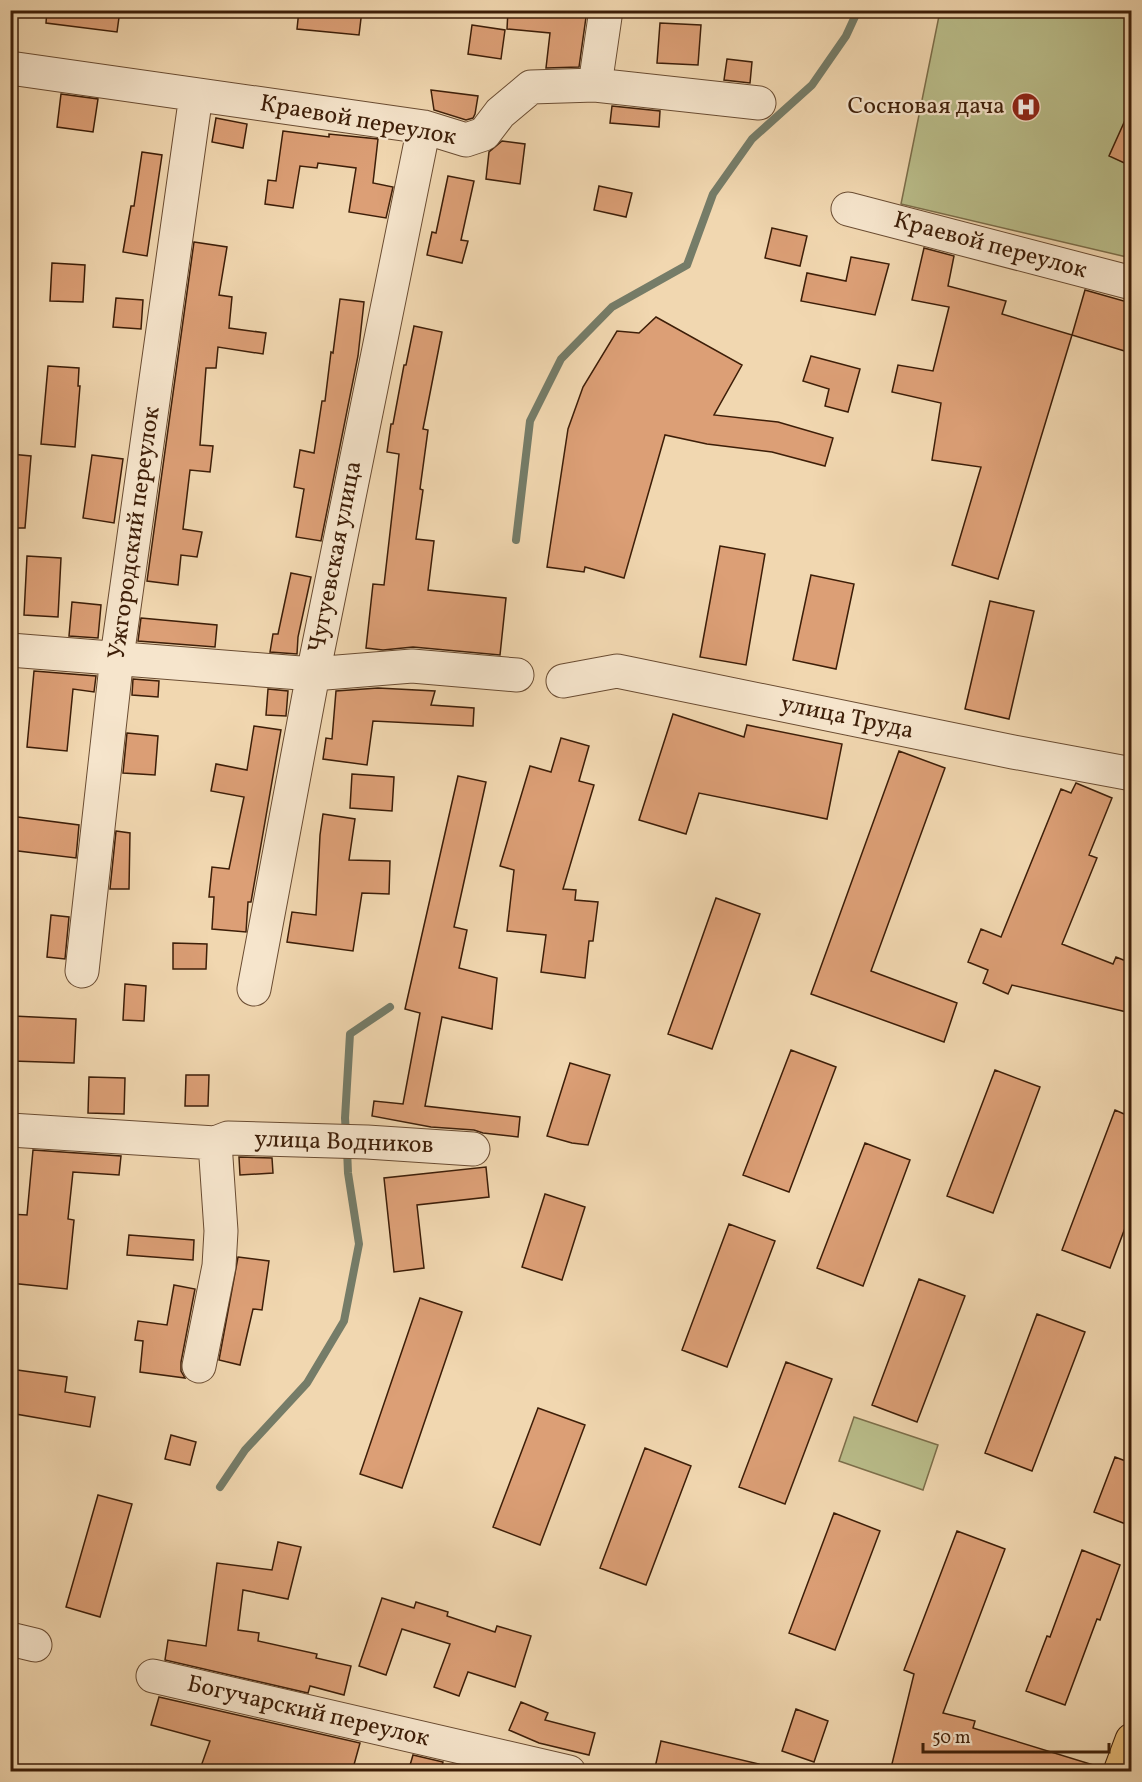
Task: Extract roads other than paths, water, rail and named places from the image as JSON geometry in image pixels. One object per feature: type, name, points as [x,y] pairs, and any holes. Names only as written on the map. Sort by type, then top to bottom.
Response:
[{"type":"main road","points":[[1120,1772],[1131,1740]]},
{"type":"street","points":[[595,85],[606,10]]},
{"type":"street","name":"Краевой переулок","points":[[10,68],[424,127],[466,140],[484,134],[500,113],[531,87],[595,85],[759,103]]},
{"type":"street","name":"Ужгородский переулок","points":[[82,971],[117,657],[196,95]]},
{"type":"street","name":"Чугуевская улица","points":[[254,989],[313,674],[424,127]]},
{"type":"street","name":"Краевой переулок","points":[[848,209],[1131,283]]},
{"type":"street","points":[[10,650],[313,674],[412,666],[517,675]]},
{"type":"street","name":"улица Труда","points":[[563,681],[616,671],[1131,774]]},
{"type":"street","name":"улица Водников","points":[[10,1130],[215,1143],[228,1138],[329,1140],[473,1149]]},
{"type":"street","points":[[199,1366],[219,1266],[221,1232],[215,1143]]},
{"type":"street","name":"Богучарский переулок","points":[[153,1676],[569,1772]]},
{"type":"waterway","points":[[516,540],[530,421],[561,359],[612,307],[687,265],[713,194],[752,139],[812,85],[846,36],[858,10]]},
{"type":"waterway","points":[[346,1134],[350,1034],[390,1007]]},
{"type":"waterway","points":[[220,1487],[245,1450],[307,1383],[344,1321],[359,1244],[348,1173],[347,1149]]},
{"type":"place","name":"Сосновая дача","points":[[1026,107]]}]
